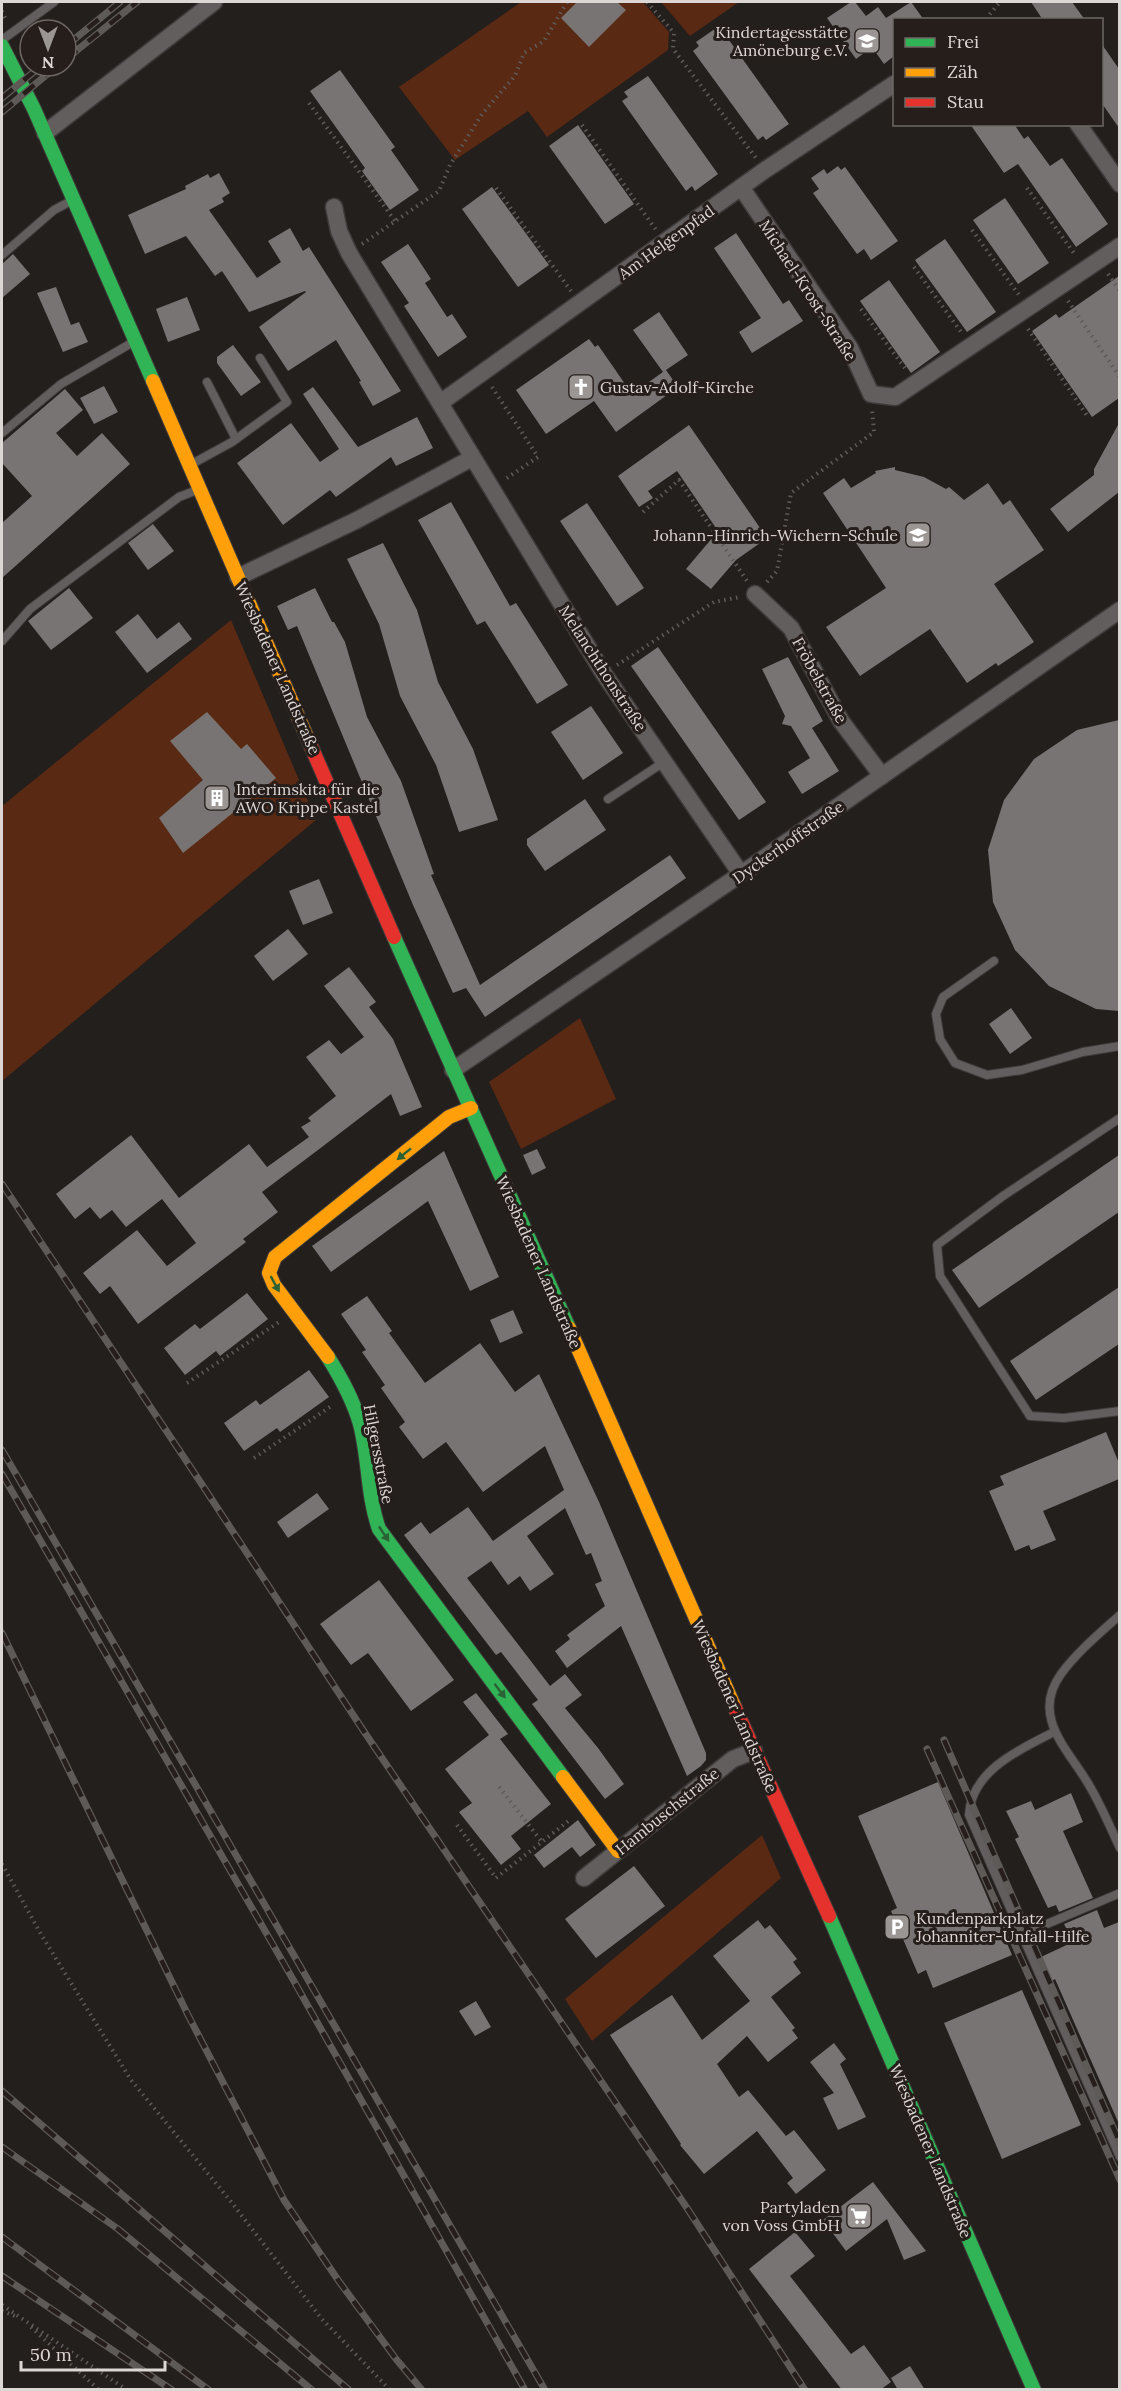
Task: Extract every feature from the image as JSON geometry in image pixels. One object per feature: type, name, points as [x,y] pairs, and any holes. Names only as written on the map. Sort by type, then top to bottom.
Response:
[{"type":"main road","name":"Wiesbadener Landstraße","points":[[2,46],[45,133],[453,1070],[813,1880],[1034,2390]]},
{"type":"main road","name":"Hilgersstraße","points":[[471,1108],[449,1117],[276,1257],[269,1273],[274,1285],[323,1352],[349,1394],[360,1426],[374,1515],[380,1529],[618,1851]]},
{"type":"street","points":[[45,133],[214,2]]},
{"type":"street","name":"Am Helgenpfad","points":[[440,404],[765,170],[893,85]]},
{"type":"street","points":[[1079,126],[1119,184]]},
{"type":"street","name":"Michael-Krost-Straße","points":[[741,187],[850,348],[870,394]]},
{"type":"street","name":"Melanchthonstraße","points":[[334,207],[339,231],[349,253],[472,458],[604,674],[741,874]]},
{"type":"street","points":[[870,394],[895,397],[1119,246]]},
{"type":"street","points":[[238,577],[347,525],[472,458]]},
{"type":"street","name":"Fröbelstraße","points":[[755,594],[791,628],[841,721],[882,776]]},
{"type":"street","name":"Dyckerhoffstraße","points":[[453,1070],[741,874],[1119,610]]},
{"type":"street","name":"Hambuschstraße","points":[[584,1878],[733,1759],[754,1751]]},
{"type":"lane","points":[[2,40],[54,2]]},
{"type":"lane","points":[[2,255],[54,210],[74,200]]},
{"type":"lane","points":[[2,433],[61,384],[135,341]]},
{"type":"lane","points":[[189,465],[236,439],[287,402],[260,358]]},
{"type":"lane","points":[[207,382],[236,439]]},
{"type":"lane","points":[[2,641],[30,609],[179,497],[200,489]]},
{"type":"lane","points":[[608,798],[664,762]]},
{"type":"lane","points":[[994,961],[943,997],[936,1014],[940,1039],[955,1063],[987,1075],[1022,1070],[1083,1052],[1119,1046]]},
{"type":"lane","points":[[1119,1118],[1002,1196],[938,1245],[940,1276],[1030,1416],[1064,1418],[1119,1411]]},
{"type":"lane","points":[[1119,1615],[1060,1674],[1052,1692],[1050,1714],[1054,1731],[1089,1785],[1119,1848]]},
{"type":"lane","points":[[1054,1731],[1018,1750],[983,1779],[969,1805],[969,1815],[1119,2157]]},
{"type":"lane","points":[[1021,1935],[1119,1893]]},
{"type":"path","points":[[349,253],[439,191],[450,165],[482,114],[515,76],[524,53],[544,41],[567,2]]},
{"type":"path","points":[[647,2],[674,33],[674,49],[765,170]]},
{"type":"path","points":[[989,18],[1000,2]]},
{"type":"path","points":[[309,103],[395,221]]},
{"type":"path","points":[[582,125],[665,243]]},
{"type":"path","points":[[496,188],[580,304]]},
{"type":"path","points":[[1027,188],[1085,269]]},
{"type":"path","points":[[972,230],[1088,417]]},
{"type":"path","points":[[914,267],[971,346]]},
{"type":"path","points":[[1058,287],[1119,377]]},
{"type":"path","points":[[861,309],[915,383]]},
{"type":"path","points":[[483,374],[538,458],[491,488]]},
{"type":"path","points":[[604,674],[714,602],[755,594],[777,571],[791,493],[874,432],[870,394]]},
{"type":"path","points":[[643,512],[679,480],[755,594]]},
{"type":"path","points":[[187,1383],[294,1312]]},
{"type":"path","points":[[254,1458],[349,1394]]},
{"type":"path","points":[[499,1787],[542,1842]]},
{"type":"path","points":[[457,1825],[496,1878],[586,1807]]},
{"type":"path","points":[[2,1863],[42,1936],[131,2080],[228,2198],[321,2318],[390,2390]]},
{"type":"path","points":[[2,2305],[127,2390]]},
{"type":"path","points":[[2,2311],[21,2318],[99,2390]]},
{"type":"shaded area","points":[[521,2],[643,2],[669,32],[668,50],[547,137],[528,111],[455,160],[399,87]]},
{"type":"shaded area","points":[[661,2],[739,2],[690,36]]},
{"type":"shaded area","points":[[231,620],[316,820],[2,1081],[2,806]]},
{"type":"shaded area","points":[[580,1018],[616,1099],[521,1149],[489,1082]]},
{"type":"shaded area","points":[[762,1835],[781,1878],[592,2041],[565,1999]]},
{"type":"building","points":[[577,2],[617,2],[626,10],[589,47],[561,18]]},
{"type":"building","points":[[851,2],[855,2],[866,16],[878,7],[886,18],[911,2],[923,18],[893,18],[893,57],[884,64],[872,47],[856,59],[827,18]]},
{"type":"building","points":[[1031,2],[1072,2],[1084,18],[1042,18]]},
{"type":"building","points":[[719,26],[789,124],[766,140],[763,136],[758,140],[693,51],[699,46],[696,42]]},
{"type":"building","points":[[1103,46],[1119,69],[1119,128],[1103,105]]},
{"type":"building","points":[[340,70],[395,147],[391,150],[419,190],[390,210],[362,171],[365,168],[310,91]]},
{"type":"building","points":[[648,76],[718,174],[695,191],[692,186],[686,191],[622,101],[628,97],[624,92]]},
{"type":"building","points":[[578,125],[634,204],[605,224],[549,146]]},
{"type":"building","points":[[971,126],[1015,126],[1024,139],[1028,136],[1050,166],[1062,158],[1108,224],[1076,247],[1018,164],[1004,173]]},
{"type":"building","points":[[838,166],[841,170],[845,167],[898,241],[871,260],[864,249],[857,254],[813,193],[819,189],[811,178],[824,169],[827,174]]},
{"type":"building","points":[[219,173],[230,193],[222,198],[224,202],[209,210],[257,278],[281,262],[268,241],[290,228],[303,251],[309,247],[401,391],[373,406],[336,340],[288,371],[259,327],[305,291],[249,312],[222,271],[215,276],[186,236],[145,254],[128,215],[186,189],[185,186],[208,174],[210,178]]},
{"type":"building","points":[[492,187],[549,265],[518,287],[462,209]]},
{"type":"building","points":[[1005,198],[1049,263],[1018,284],[973,220]]},
{"type":"building","points":[[736,233],[783,304],[789,300],[803,321],[752,353],[739,332],[761,318],[714,248]]},
{"type":"building","points":[[945,239],[996,312],[967,332],[915,260]]},
{"type":"building","points":[[408,244],[431,279],[425,283],[447,317],[452,314],[467,337],[438,357],[404,306],[409,303],[381,262]]},
{"type":"building","points":[[13,254],[30,274],[2,298],[2,264]]},
{"type":"building","points":[[1119,276],[1119,398],[1092,417],[1032,331],[1056,314],[1059,318]]},
{"type":"building","points":[[889,280],[940,352],[911,373],[860,301]]},
{"type":"building","points":[[56,287],[71,325],[79,322],[88,342],[63,352],[37,293]]},
{"type":"building","points":[[187,297],[200,330],[168,342],[156,309]]},
{"type":"building","points":[[659,312],[688,355],[666,370],[678,387],[616,432],[594,401],[546,434],[516,390],[589,339],[595,347],[598,345],[632,394],[663,372],[633,330]]},
{"type":"building","points":[[233,345],[261,382],[241,396],[217,363],[217,357]]},
{"type":"building","points":[[104,386],[118,412],[94,424],[80,398]]},
{"type":"building","points":[[313,387],[358,447],[417,417],[433,448],[396,466],[391,457],[336,497],[330,490],[283,525],[237,463],[291,423],[320,462],[339,449],[303,394]]},
{"type":"building","points":[[65,389],[83,410],[56,433],[77,456],[102,433],[130,464],[2,578],[2,523],[32,496],[2,463],[2,443]]},
{"type":"building","points":[[1119,423],[1119,492],[1068,532],[1050,509],[1094,475],[1094,469]]},
{"type":"building","points":[[689,425],[767,538],[736,560],[711,589],[686,569],[718,531],[677,471],[648,491],[653,498],[639,507],[618,476]]},
{"type":"building","points":[[895,467],[895,470],[924,477],[946,489],[949,487],[964,500],[988,483],[1003,505],[1010,500],[1044,550],[994,584],[1034,642],[998,666],[996,663],[967,683],[930,629],[860,676],[826,627],[886,588],[823,493],[844,478],[851,488],[876,473],[875,471]]},
{"type":"building","points":[[451,502],[510,606],[516,603],[568,685],[537,704],[485,621],[477,625],[418,520]]},
{"type":"building","points":[[587,503],[644,588],[617,606],[560,521]]},
{"type":"building","points":[[153,524],[174,551],[148,570],[128,543]]},
{"type":"building","points":[[383,543],[417,610],[438,682],[473,749],[498,820],[459,832],[436,765],[400,696],[379,624],[347,559]]},
{"type":"building","points":[[69,588],[93,618],[51,650],[28,621]]},
{"type":"building","points":[[315,588],[345,642],[367,717],[401,781],[434,874],[431,875],[480,985],[670,855],[686,878],[485,1017],[466,988],[453,993],[413,905],[297,626],[288,630],[277,606]]},
{"type":"building","points":[[138,614],[157,639],[179,622],[192,639],[147,673],[115,632]]},
{"type":"building","points":[[658,647],[766,802],[739,820],[631,666]]},
{"type":"building","points":[[788,657],[823,721],[812,728],[839,771],[802,794],[788,772],[810,758],[791,726],[782,724],[785,716],[762,669]]},
{"type":"building","points":[[591,706],[623,753],[583,780],[551,732]]},
{"type":"building","name":"Interimskita für die AWO Krippe Kastel","points":[[207,712],[241,749],[247,744],[276,778],[183,853],[159,818],[203,780],[170,741]]},
{"type":"building","points":[[1119,720],[1119,1011],[1096,1009],[1049,986],[1015,950],[993,902],[988,850],[1004,800],[1034,759],[1077,730]]},
{"type":"building","points":[[585,799],[606,830],[545,871],[527,845],[527,839]]},
{"type":"building","points":[[319,879],[333,913],[303,925],[289,891]]},
{"type":"building","points":[[288,929],[308,954],[273,981],[254,956]]},
{"type":"building","points":[[349,967],[376,1002],[369,1007],[393,1039],[422,1107],[400,1116],[391,1094],[262,1192],[278,1212],[243,1239],[246,1242],[138,1324],[110,1286],[100,1294],[83,1273],[137,1230],[167,1266],[196,1243],[162,1199],[126,1227],[112,1210],[100,1219],[90,1207],[75,1219],[56,1194],[131,1135],[179,1198],[249,1144],[267,1167],[309,1137],[301,1127],[311,1121],[308,1118],[336,1096],[306,1057],[329,1040],[341,1054],[364,1037],[324,986]]},
{"type":"building","points":[[1011,1008],[1032,1038],[1010,1054],[989,1024]]},
{"type":"building","points":[[537,1149],[546,1168],[532,1175],[523,1155]]},
{"type":"building","points":[[444,1151],[499,1277],[470,1291],[428,1201],[331,1272],[312,1246]]},
{"type":"building","points":[[1119,1155],[1119,1212],[979,1308],[952,1270]]},
{"type":"building","points":[[1119,1287],[1119,1344],[1036,1400],[1010,1361]]},
{"type":"building","points":[[247,1293],[268,1319],[220,1356],[216,1351],[185,1375],[164,1348],[195,1324],[200,1329]]},
{"type":"building","points":[[367,1296],[392,1331],[389,1333],[425,1383],[480,1343],[515,1392],[539,1374],[599,1502],[706,1753],[706,1760],[687,1776],[621,1626],[567,1668],[555,1651],[570,1639],[567,1635],[605,1606],[595,1584],[602,1581],[591,1553],[586,1555],[565,1508],[527,1536],[554,1574],[530,1591],[520,1576],[508,1585],[491,1561],[467,1578],[550,1686],[565,1674],[582,1695],[565,1708],[624,1784],[605,1799],[532,1704],[538,1700],[501,1652],[496,1655],[404,1535],[421,1522],[430,1534],[468,1507],[493,1541],[564,1490],[545,1446],[483,1492],[446,1442],[423,1459],[399,1427],[405,1422],[381,1388],[385,1385],[362,1352],[366,1350],[341,1314]]},
{"type":"building","points":[[513,1310],[523,1333],[500,1343],[490,1320]]},
{"type":"building","points":[[309,1370],[329,1397],[280,1432],[277,1428],[244,1451],[224,1423],[256,1400],[260,1405]]},
{"type":"building","points":[[1106,1432],[1119,1463],[1119,1479],[1043,1511],[1056,1540],[1031,1550],[1029,1545],[1015,1551],[989,1491],[1004,1485],[1000,1476]]},
{"type":"building","points":[[317,1493],[329,1509],[288,1538],[277,1522]]},
{"type":"building","points":[[379,1580],[454,1680],[411,1711],[368,1653],[351,1665],[320,1624]]},
{"type":"building","points":[[476,1693],[508,1734],[500,1739],[551,1804],[511,1836],[521,1849],[501,1865],[459,1812],[472,1803],[445,1769],[489,1735],[463,1702]]},
{"type":"building","points":[[938,1782],[1012,1955],[933,1988],[926,1970],[918,1974],[891,1911],[897,1908],[858,1816]]},
{"type":"building","points":[[1071,1793],[1083,1822],[1063,1831],[1093,1898],[1059,1912],[1056,1905],[1048,1908],[1015,1839],[1019,1837],[1006,1811],[1031,1801],[1035,1810]]},
{"type":"building","points":[[578,1820],[596,1845],[580,1857],[572,1847],[544,1868],[534,1855]]},
{"type":"building","points":[[634,1866],[665,1906],[596,1958],[565,1919]]},
{"type":"building","points":[[1097,1910],[1104,1928],[1119,1922],[1119,2124],[1055,1979],[1052,1981],[1041,1957],[1073,1942],[1064,1924]]},
{"type":"building","points":[[758,1920],[765,1929],[770,1925],[797,1959],[793,1962],[801,1973],[771,1997],[795,2028],[792,2030],[798,2038],[768,2062],[747,2036],[717,2064],[739,2097],[748,2090],[786,2136],[794,2130],[826,2170],[796,2194],[787,2183],[793,2178],[757,2131],[704,2174],[680,2145],[610,2035],[672,1995],[702,2040],[750,2001],[713,1956]]},
{"type":"building","points":[[1022,1990],[1081,2125],[1002,2159],[944,2023]]},
{"type":"building","points":[[476,2001],[491,2027],[475,2036],[459,2011]]},
{"type":"building","points":[[834,2043],[846,2059],[840,2064],[866,2117],[838,2130],[823,2098],[834,2093],[810,2062]]},
{"type":"building","name":"Partyladen von Voss GmbH","points":[[873,2182],[926,2251],[904,2260],[887,2219],[846,2251],[823,2220]]},
{"type":"building","points":[[795,2232],[815,2256],[790,2276],[851,2354],[864,2345],[891,2382],[880,2390],[842,2390],[749,2269]]},
{"type":"building","points":[[910,2366],[925,2390],[898,2390],[891,2378]]},
{"type":"railway","points":[[78,36],[120,2]]},
{"type":"railway","points":[[78,49],[137,2]]},
{"type":"railway","points":[[2,98],[26,78]]},
{"type":"railway","points":[[2,112],[43,78]]},
{"type":"railway","points":[[2,1184],[365,1733],[687,2208],[805,2390]]},
{"type":"railway","points":[[2,1450],[545,2390]]},
{"type":"railway","points":[[2,1474],[291,1976],[525,2390]]},
{"type":"railway","points":[[2,1633],[188,2015],[284,2200],[338,2280],[396,2359],[422,2390]]},
{"type":"railway","points":[[944,1740],[1120,2143]]},
{"type":"railway","points":[[927,1749],[1120,2180]]},
{"type":"railway","points":[[2,2091],[349,2390]]},
{"type":"railway","points":[[2,2147],[118,2229],[312,2390]]},
{"type":"railway","points":[[2,2237],[209,2390]]},
{"type":"railway","points":[[2,2276],[172,2390]]},
{"type":"traffic: fast","points":[[2,46],[34,109],[153,381]]},
{"type":"traffic: fast","points":[[394,937],[569,1328]]},
{"type":"traffic: fast","points":[[328,1357],[346,1389],[360,1424],[372,1503],[379,1529],[563,1777]]},
{"type":"traffic: fast","points":[[829,1916],[1034,2390]]},
{"type":"traffic: slow","points":[[153,381],[310,744]]},
{"type":"traffic: slow","points":[[328,1357],[274,1285],[269,1273],[275,1257],[449,1117],[471,1108]]},
{"type":"traffic: slow","points":[[569,1328],[735,1708]]},
{"type":"traffic: slow","points":[[563,1777],[618,1851]]},
{"type":"traffic: jam","points":[[310,744],[394,937]]},
{"type":"traffic: jam","points":[[735,1708],[829,1916]]},
{"type":"place","name":"Kindertagesstätte Amöneburg e.V.","points":[[867,41]]},
{"type":"place","name":"Gustav-Adolf-Kirche","points":[[581,387]]},
{"type":"place","name":"Johann-Hinrich-Wichern-Schule","points":[[918,535]]},
{"type":"place","name":"Interimskita für die AWO Krippe Kastel","points":[[217,798]]},
{"type":"place","name":"Kundenparkplatz Johanniter-Unfall-Hilfe","points":[[897,1927]]},
{"type":"place","name":"Partyladen von Voss GmbH","points":[[859,2216]]}]
